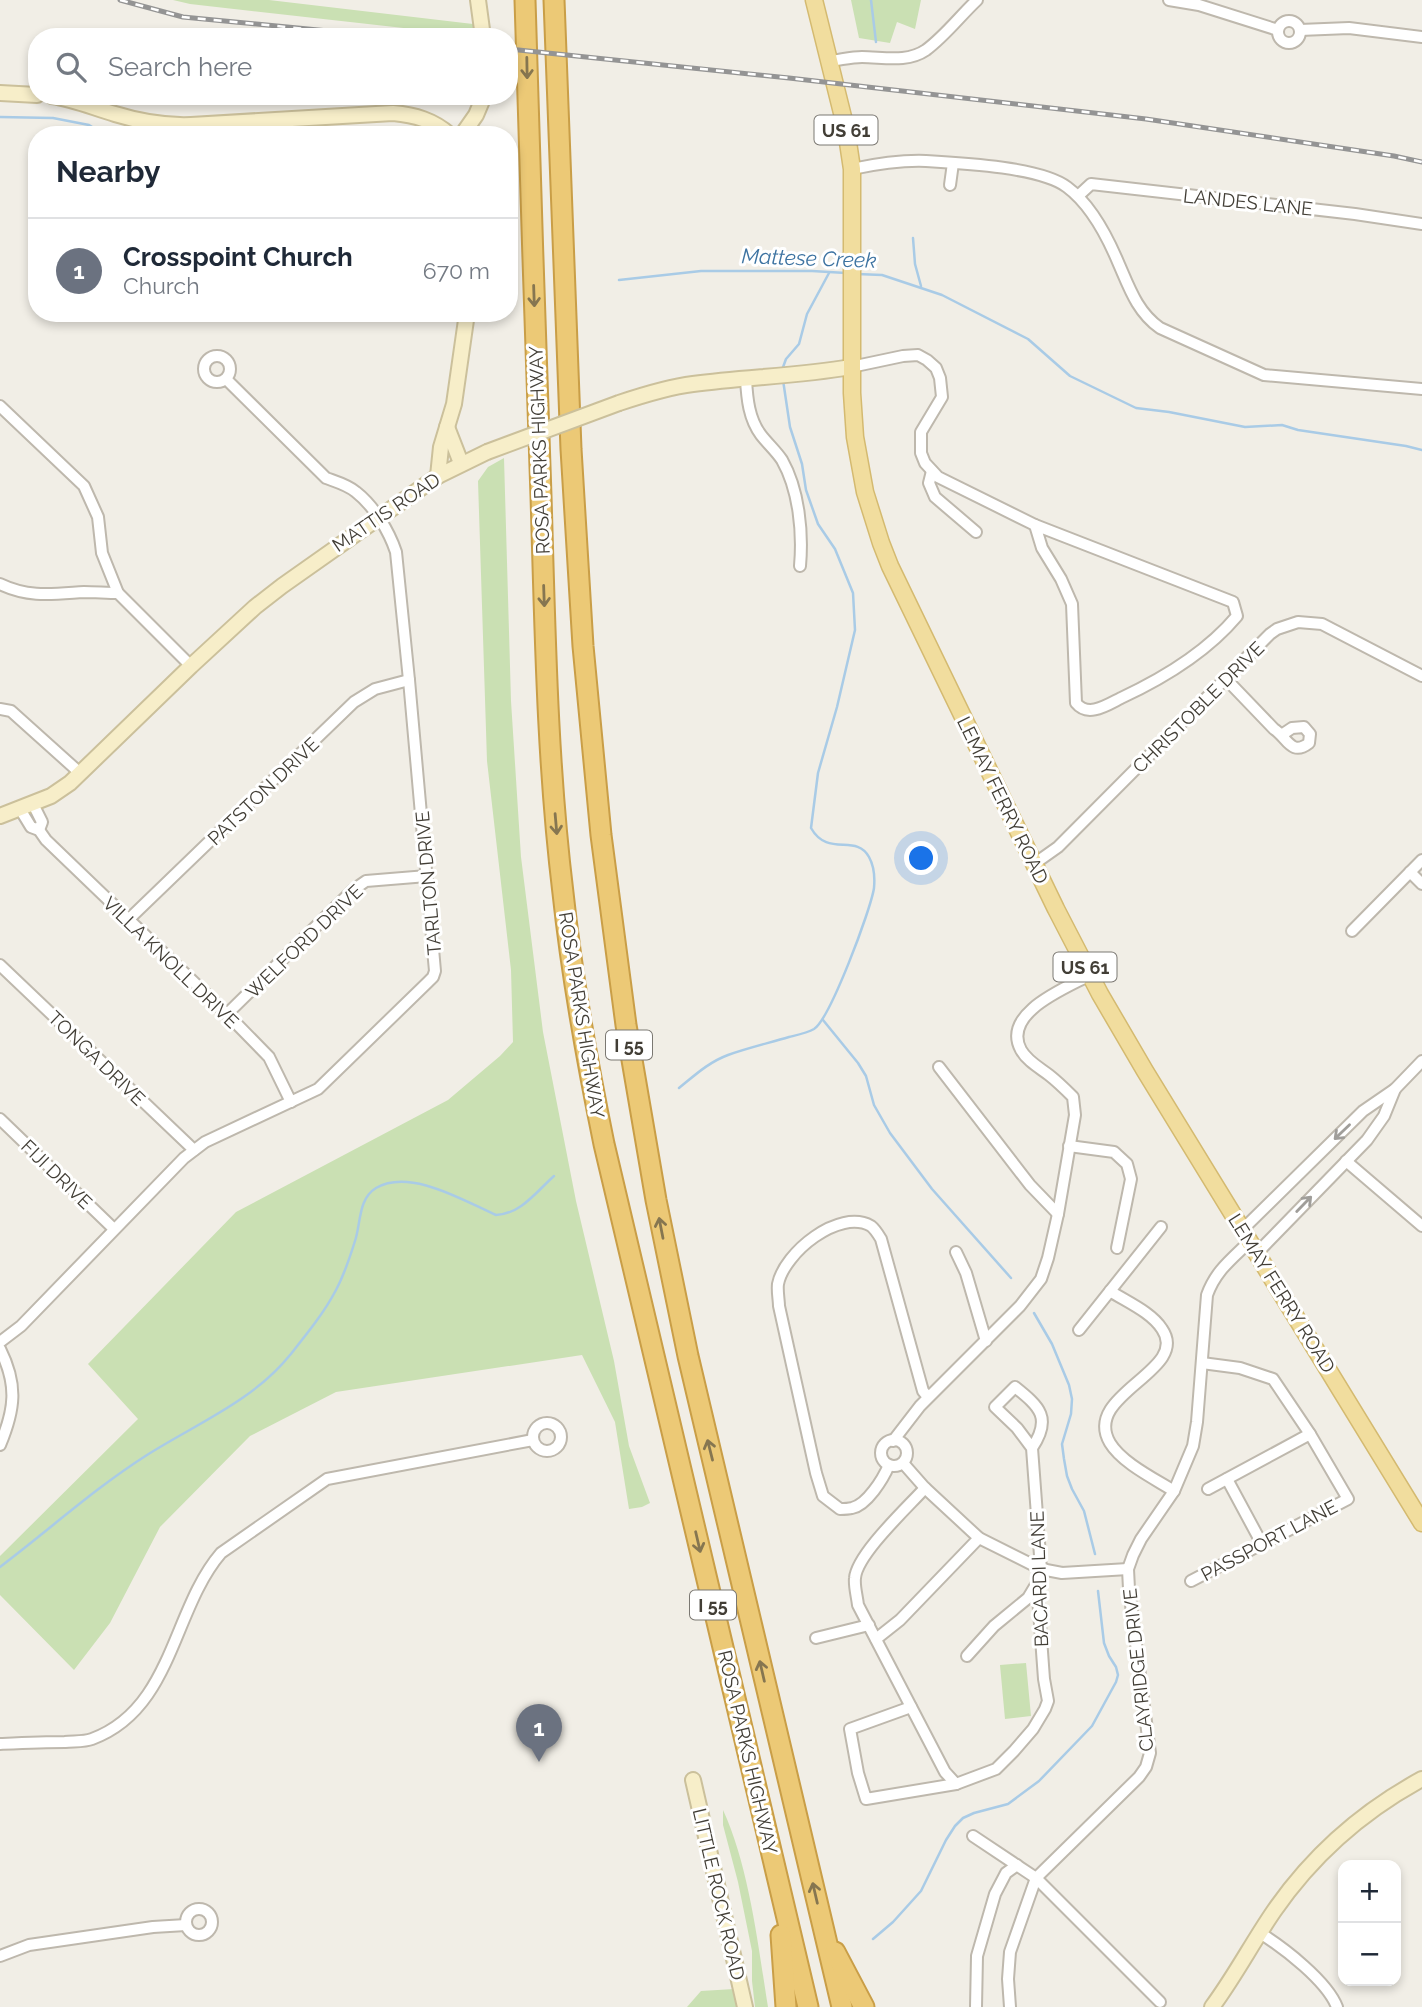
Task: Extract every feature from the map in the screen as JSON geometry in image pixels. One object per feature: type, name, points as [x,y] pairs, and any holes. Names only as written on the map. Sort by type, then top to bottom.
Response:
[{"type":"highway","name":"ROSA PARKS HIGHWAY","points":[[525,0],[550,732],[557,839],[569,946],[604,1144],[808,2007]]},
{"type":"highway","name":"ROSA PARKS HIGHWAY","points":[[554,0],[577,568],[592,749],[613,936],[640,1113],[675,1295],[842,2007]]},
{"type":"highway","points":[[778,1878],[786,2007]]},
{"type":"highway","points":[[824,1931],[864,2007]]},
{"type":"main road","points":[[478,0],[482,28]]},
{"type":"main road","name":"LEMAY FERRY ROAD","points":[[814,0],[846,129],[852,169],[851,367],[855,437],[860,468],[881,543],[905,599],[1090,975],[1139,1061],[1250,1241],[1416,1499],[1422,1523]]},
{"type":"main road","points":[[0,93],[28,95]]},
{"type":"main road","points":[[88,105],[158,125],[393,113],[422,118],[438,126]]},
{"type":"main road","points":[[468,126],[480,105]]},
{"type":"main road","points":[[438,476],[442,447],[454,404],[466,322]]},
{"type":"main road","name":"MATTIS ROAD","points":[[0,816],[51,796],[80,774],[255,607],[378,517],[461,463],[619,402],[672,387],[851,367]]},
{"type":"main road","points":[[447,426],[461,463]]},
{"type":"main road","points":[[1217,2004],[1272,1913],[1296,1881],[1326,1849],[1365,1816],[1422,1779]]},
{"type":"main road","name":"LITTLE ROCK ROAD","points":[[693,1780],[745,2007]]},
{"type":"street","points":[[829,61],[860,57],[900,58],[924,51],[977,0]]},
{"type":"street","points":[[1169,0],[1199,5],[1278,30]]},
{"type":"street","points":[[1289,21],[1296,24],[1300,30],[1297,40],[1289,44],[1281,41],[1278,30],[1282,24],[1289,21]]},
{"type":"street","points":[[1300,30],[1349,28],[1422,37]]},
{"type":"street","points":[[852,169],[909,160],[953,163],[1046,176],[1060,182],[1078,196],[1108,239],[1138,306],[1152,323],[1160,328],[1264,375],[1422,389]]},
{"type":"street","points":[[950,185],[953,163]]},
{"type":"street","name":"LANDES LANE","points":[[1078,196],[1091,184],[1342,212],[1422,224]]},
{"type":"street","points":[[851,367],[903,356],[918,355],[927,360],[936,368],[942,397],[921,432],[921,453],[925,463],[938,477],[1035,525],[1233,602],[1237,616],[1226,629],[1186,662],[1155,682],[1100,708],[1086,711],[1080,709],[1076,703],[1072,604],[1042,548],[1035,525]]},
{"type":"street","name":"TARLTON DRIVE","points":[[0,1342],[21,1326],[194,1150],[205,1142],[318,1089],[433,977],[435,961],[396,552],[378,517],[356,492],[342,483],[326,478],[226,379]]},
{"type":"street","points":[[746,379],[748,404],[755,424],[760,434],[776,451],[789,476],[797,505],[801,541],[800,566]]},
{"type":"street","points":[[0,406],[84,486],[98,517],[102,553],[118,593],[191,666]]},
{"type":"street","points":[[932,471],[929,483],[934,496],[976,532]]},
{"type":"street","points":[[0,584],[14,591],[45,595],[118,593]]},
{"type":"street","name":"CHRISTOBLE DRIVE","points":[[1034,864],[1058,847],[1277,629],[1298,622],[1322,624],[1422,676]]},
{"type":"street","points":[[1226,679],[1283,734]]},
{"type":"street","name":"PATSTON DRIVE","points":[[128,920],[354,702],[375,689],[409,681]]},
{"type":"street","points":[[0,709],[11,711],[80,774]]},
{"type":"street","name":"VILLA KNOLL DRIVE","points":[[27,807],[42,822],[39,830],[46,840],[228,1014],[269,1057],[291,1102]]},
{"type":"street","points":[[1352,930],[1422,860]]},
{"type":"street","points":[[1410,872],[1422,884]]},
{"type":"street","name":"WELFORD DRIVE","points":[[228,1014],[353,890],[366,881],[427,876]]},
{"type":"street","name":"TONGA DRIVE","points":[[0,965],[194,1150]]},
{"type":"street","points":[[892,1441],[928,1397],[986,1341],[1031,1294],[1041,1279],[1058,1214],[1075,1115],[1073,1097],[1026,1056],[1021,1050],[1017,1035],[1024,1018],[1035,1005],[1090,975]]},
{"type":"street","points":[[1250,1241],[1363,1111],[1395,1089],[1422,1060]]},
{"type":"street","points":[[939,1067],[1030,1185],[1058,1214]]},
{"type":"street","points":[[1250,1241],[1346,1161],[1367,1140],[1384,1116],[1395,1089]]},
{"type":"street","name":"FIJI DRIVE","points":[[0,1119],[114,1229]]},
{"type":"street","points":[[1069,1146],[1114,1152],[1127,1164],[1130,1180],[1117,1248]]},
{"type":"street","points":[[1346,1161],[1422,1226]]},
{"type":"street","points":[[888,1465],[883,1479],[862,1503],[854,1508],[840,1509],[823,1496],[779,1306],[778,1285],[786,1265],[816,1236],[833,1227],[852,1222],[873,1227],[881,1239],[923,1391],[928,1397]]},
{"type":"street","points":[[1079,1330],[1161,1227]]},
{"type":"street","name":"CLAYRIDGE DRIVE","points":[[1010,2007],[1010,1952],[1036,1878],[1146,1767],[1150,1753],[1128,1569],[1141,1539],[1174,1491],[1193,1446],[1207,1295],[1211,1283],[1217,1273],[1250,1241]]},
{"type":"street","points":[[956,1252],[966,1273],[986,1341]]},
{"type":"street","points":[[1110,1291],[1162,1328],[1166,1336],[1166,1351],[1160,1363],[1118,1399],[1109,1411],[1106,1421],[1107,1435],[1117,1452],[1174,1491]]},
{"type":"street","points":[[0,1349],[11,1374],[13,1395],[10,1420],[0,1445]]},
{"type":"street","points":[[1202,1363],[1240,1368],[1273,1379],[1310,1434],[1208,1489]]},
{"type":"street","name":"BACARDI LANE","points":[[956,1784],[996,1769],[1033,1729],[1048,1701],[1037,1583],[1041,1569],[1032,1448],[1017,1428],[995,1408],[1016,1387],[1040,1410],[1042,1423],[1032,1448]]},
{"type":"street","name":"PASSPORT LANE","points":[[1191,1581],[1348,1499],[1310,1434]]},
{"type":"street","points":[[0,1744],[89,1740],[111,1730],[130,1716],[157,1681],[213,1562],[221,1553],[327,1479],[533,1440]]},
{"type":"street","points":[[899,1442],[905,1447],[903,1463],[888,1465],[882,1458],[881,1450],[886,1443],[899,1442]]},
{"type":"street","points":[[903,1463],[925,1488],[979,1538],[1041,1569],[1062,1573],[1128,1569]]},
{"type":"street","points":[[1227,1479],[1262,1544]]},
{"type":"street","points":[[925,1488],[875,1542],[857,1568],[854,1580],[858,1605],[944,1772],[956,1784]]},
{"type":"street","points":[[876,1639],[900,1620],[979,1538]]},
{"type":"street","points":[[967,1656],[994,1626],[1028,1598],[1037,1583]]},
{"type":"street","points":[[816,1638],[869,1625]]},
{"type":"street","points":[[911,1707],[850,1729],[866,1799],[956,1784]]},
{"type":"street","points":[[973,1836],[1036,1878],[1160,2001]]},
{"type":"street","points":[[976,2007],[977,1956],[995,1894],[1006,1873],[1017,1865]]},
{"type":"street","points":[[0,1956],[29,1945],[153,1927],[186,1925]]},
{"type":"street","points":[[1260,1933],[1296,1960],[1334,1997],[1338,2007]]},
{"type":"green space","points":[[173,0],[269,0],[473,24],[474,28],[404,28]]},
{"type":"green space","points":[[851,0],[921,0],[915,29],[897,22],[890,43],[859,38]]},
{"type":"green space","points":[[504,458],[511,701],[521,857],[543,1032],[576,1201],[614,1361],[629,1446],[650,1503],[629,1509],[615,1422],[582,1355],[336,1392],[250,1436],[160,1527],[110,1623],[74,1670],[0,1595],[0,1556],[138,1419],[88,1364],[236,1212],[448,1100],[513,1042],[511,970],[487,761],[478,481],[488,467]]},
{"type":"green space","points":[[1026,1663],[1031,1716],[1005,1719],[1000,1665]]},
{"type":"green space","points":[[723,1810],[746,1881],[768,2007],[755,2007],[752,1951],[723,1825]]},
{"type":"green space","points":[[734,1989],[738,2007],[687,2007],[701,1991]]},
{"type":"waterway","points":[[871,0],[876,42]]},
{"type":"waterway","points":[[0,117],[53,118],[91,126]]},
{"type":"waterway","points":[[913,238],[915,264],[921,286]]},
{"type":"waterway","name":"Mattese Creek","points":[[619,280],[701,271],[846,273]]},
{"type":"waterway","points":[[782,370],[786,359],[799,344],[807,314],[829,273]]},
{"type":"waterway","name":"Mattese Creek","points":[[857,274],[882,275],[942,295],[1028,339],[1070,376],[1136,408],[1245,427],[1282,425],[1298,430],[1422,450]]},
{"type":"waterway","points":[[679,1088],[721,1058],[814,1029],[830,1006],[839,986],[874,888],[872,864],[863,850],[825,842],[811,828],[818,773],[855,630],[853,593],[835,549],[818,524],[806,490],[802,464],[790,427],[783,380]]},
{"type":"waterway","points":[[823,1020],[866,1076],[874,1105],[890,1133],[932,1189],[1011,1278]]},
{"type":"waterway","points":[[0,1567],[128,1468],[223,1411],[259,1386],[275,1371],[314,1324],[336,1290],[353,1247],[363,1205],[376,1188],[390,1183],[420,1184],[453,1195],[496,1215],[505,1214],[521,1206],[554,1176]]},
{"type":"waterway","points":[[1034,1313],[1052,1344],[1069,1385],[1071,1414],[1062,1444],[1064,1459],[1067,1476],[1084,1511],[1095,1554]]},
{"type":"waterway","points":[[873,1939],[893,1922],[921,1891],[946,1840],[963,1818],[1008,1804],[1039,1781],[1092,1726],[1118,1675],[1104,1643],[1098,1591]]},
{"type":"railway","points":[[120,0],[183,17],[297,28]]},
{"type":"railway","points":[[518,50],[1146,119],[1422,162]]},
{"type":"place","name":"Crosspoint Church","points":[[539,1762]]}]
